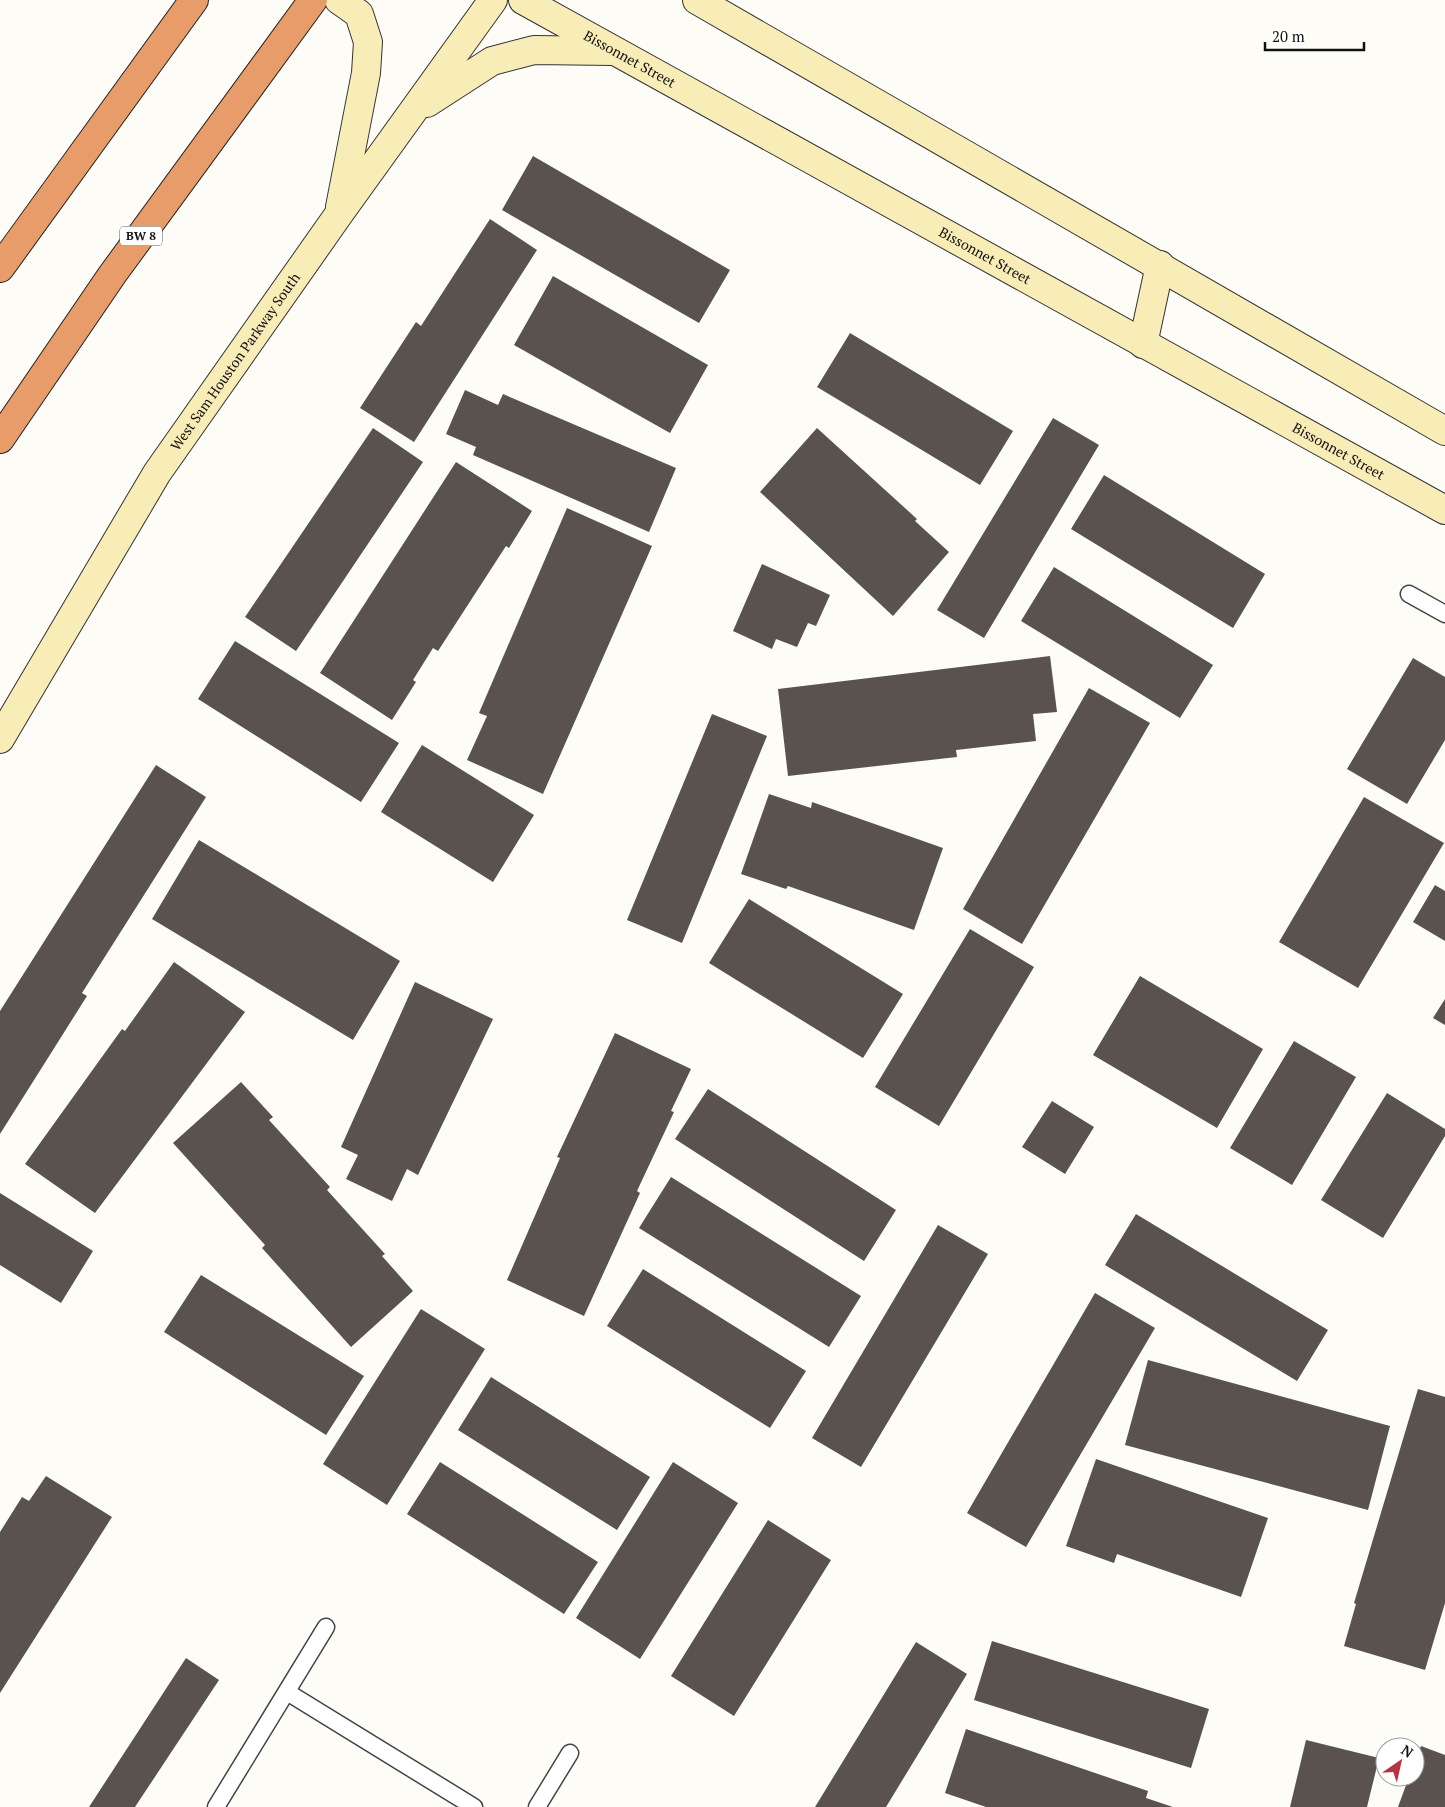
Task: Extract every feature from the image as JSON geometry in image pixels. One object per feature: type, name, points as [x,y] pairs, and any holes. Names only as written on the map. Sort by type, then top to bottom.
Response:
[{"type":"highway","points":[[0,268],[194,0]]},
{"type":"highway","name":"BW 8","points":[[0,439],[112,275],[313,0]]},
{"type":"main road","points":[[339,0],[359,14],[368,42],[366,73],[339,214]]},
{"type":"main road","name":"West Sam Houston Parkway South","points":[[0,739],[157,473],[339,214],[493,0]]},
{"type":"main road","name":"Bissonnet Street","points":[[523,0],[1445,510]]},
{"type":"main road","points":[[706,3],[1445,431]]},
{"type":"main road","points":[[415,110],[492,61],[534,50],[615,51]]},
{"type":"main road","points":[[1142,344],[1160,265]]},
{"type":"lane","points":[[1409,594],[1445,614]]},
{"type":"lane","points":[[216,1807],[326,1626]]},
{"type":"lane","points":[[286,1692],[474,1807]]},
{"type":"lane","points":[[536,1807],[570,1753]]},
{"type":"building","points":[[533,156],[730,270],[699,323],[502,210]]},
{"type":"building","points":[[490,219],[537,250],[414,442],[360,408],[416,322],[421,326]]},
{"type":"building","points":[[553,276],[708,365],[670,433],[514,345]]},
{"type":"building","points":[[850,333],[1013,431],[980,485],[817,387]]},
{"type":"building","points":[[465,390],[498,405],[503,394],[676,468],[649,532],[473,455],[476,447],[446,434]]},
{"type":"building","points":[[1053,418],[1099,445],[984,638],[937,610]]},
{"type":"building","points":[[373,428],[423,462],[296,651],[245,617]]},
{"type":"building","points":[[817,428],[917,519],[915,521],[949,552],[893,616],[760,492]]},
{"type":"building","points":[[456,462],[532,511],[509,548],[506,546],[438,651],[433,648],[413,680],[416,682],[392,720],[320,673]]},
{"type":"building","points":[[1104,475],[1265,574],[1233,628],[1071,529]]},
{"type":"building","points":[[567,508],[652,546],[543,794],[467,760],[487,716],[479,713]]},
{"type":"building","points":[[762,564],[830,595],[816,626],[808,623],[797,647],[776,639],[772,649],[733,631]]},
{"type":"building","points":[[1054,567],[1213,665],[1180,718],[1021,621]]},
{"type":"building","points":[[235,641],[399,743],[361,802],[198,699]]},
{"type":"building","points":[[1050,656],[1057,712],[1033,714],[1036,741],[956,750],[957,757],[788,776],[778,689]]},
{"type":"building","points":[[1413,658],[1445,677],[1445,740],[1407,804],[1347,769]]},
{"type":"building","points":[[1089,688],[1150,723],[1022,944],[963,909]]},
{"type":"building","points":[[712,714],[767,736],[682,943],[627,920]]},
{"type":"building","points":[[422,745],[534,815],[493,882],[381,812]]},
{"type":"building","points":[[156,765],[206,797],[82,993],[87,996],[0,1134],[0,1011]]},
{"type":"building","points":[[769,794],[811,808],[812,802],[943,848],[914,930],[788,886],[786,889],[741,874]]},
{"type":"building","points":[[1364,797],[1444,843],[1358,988],[1279,942]]},
{"type":"building","points":[[199,840],[400,961],[353,1040],[152,919]]},
{"type":"building","points":[[1435,885],[1445,891],[1445,941],[1413,922]]},
{"type":"building","points":[[749,899],[903,994],[863,1058],[709,963]]},
{"type":"building","points":[[970,929],[1034,967],[939,1126],[875,1087]]},
{"type":"building","points":[[174,962],[245,1012],[95,1213],[25,1164],[122,1029],[125,1031]]},
{"type":"building","points":[[1140,976],[1263,1049],[1217,1128],[1093,1055]]},
{"type":"building","points":[[415,982],[493,1019],[418,1175],[407,1169],[392,1201],[346,1179],[358,1155],[341,1147]]},
{"type":"building","points":[[1445,999],[1445,1025],[1433,1018]]},
{"type":"building","points":[[615,1033],[691,1069],[671,1111],[674,1112],[637,1191],[640,1193],[584,1316],[507,1280],[560,1158],[557,1157]]},
{"type":"building","points":[[1294,1041],[1356,1077],[1292,1185],[1230,1148]]},
{"type":"building","points":[[241,1082],[273,1117],[269,1120],[330,1187],[327,1190],[385,1254],[382,1256],[413,1291],[351,1347],[262,1248],[265,1245],[173,1143]]},
{"type":"building","points":[[708,1089],[896,1210],[864,1261],[675,1139]]},
{"type":"building","points":[[1387,1093],[1445,1129],[1445,1136],[1383,1238],[1321,1200]]},
{"type":"building","points":[[1052,1101],[1094,1127],[1065,1174],[1022,1147]]},
{"type":"building","points":[[671,1177],[861,1296],[829,1347],[639,1228]]},
{"type":"building","points":[[0,1193],[93,1251],[61,1303],[0,1265]]},
{"type":"building","points":[[1136,1214],[1328,1330],[1297,1381],[1105,1265]]},
{"type":"building","points":[[938,1225],[988,1254],[861,1467],[812,1438]]},
{"type":"building","points":[[643,1269],[806,1371],[770,1428],[607,1326]]},
{"type":"building","points":[[201,1275],[364,1376],[326,1435],[164,1332]]},
{"type":"building","points":[[1095,1293],[1155,1328],[1026,1547],[967,1513]]},
{"type":"building","points":[[421,1309],[485,1349],[387,1505],[323,1464]]},
{"type":"building","points":[[1148,1360],[1390,1426],[1368,1510],[1125,1445]]},
{"type":"building","points":[[491,1377],[650,1477],[617,1530],[458,1430]]},
{"type":"building","points":[[1418,1389],[1445,1397],[1445,1603],[1425,1670],[1344,1646],[1356,1604],[1354,1603]]},
{"type":"building","points":[[1096,1459],[1268,1518],[1241,1597],[1117,1554],[1114,1563],[1066,1546]]},
{"type":"building","points":[[440,1462],[598,1562],[564,1614],[407,1514]]},
{"type":"building","points":[[673,1462],[738,1503],[640,1659],[576,1618]]},
{"type":"building","points":[[46,1476],[112,1517],[0,1693],[0,1532],[22,1497],[29,1501]]},
{"type":"building","points":[[768,1520],[831,1560],[734,1716],[671,1676]]},
{"type":"building","points":[[992,1641],[1209,1709],[1191,1768],[974,1700]]},
{"type":"building","points":[[916,1642],[967,1674],[886,1807],[815,1807]]},
{"type":"building","points":[[186,1658],[219,1680],[135,1807],[89,1807]]},
{"type":"building","points":[[966,1729],[1148,1791],[1146,1798],[1173,1807],[986,1807],[945,1793]]},
{"type":"building","points":[[1306,1740],[1375,1757],[1375,1774],[1367,1807],[1290,1807]]},
{"type":"building","points":[[1425,1748],[1445,1755],[1445,1807],[1398,1807],[1405,1787],[1425,1787]]}]
